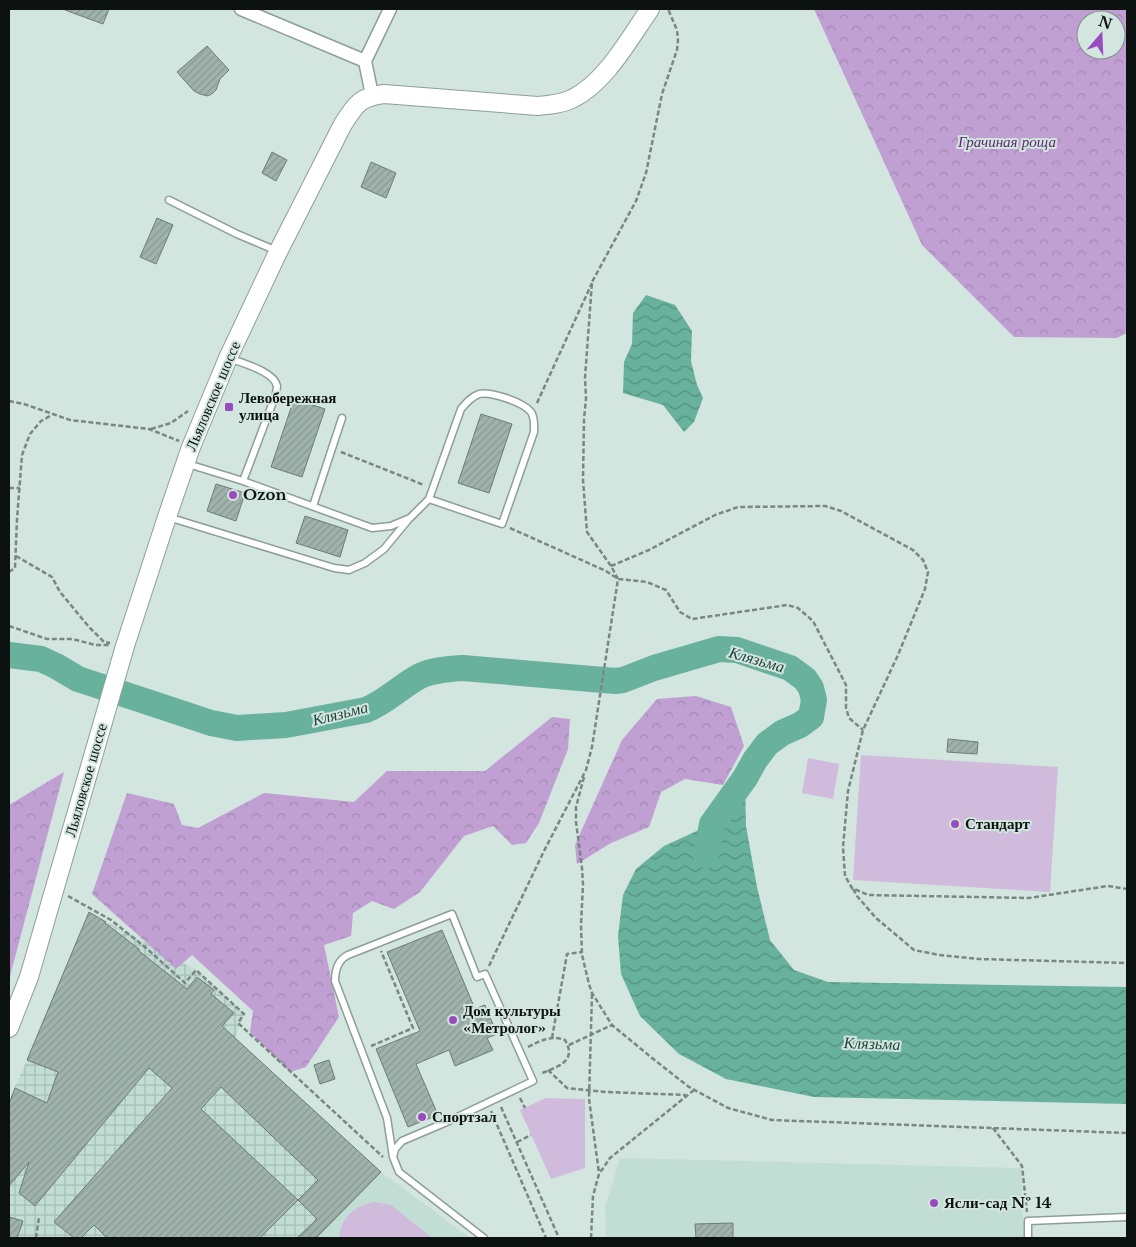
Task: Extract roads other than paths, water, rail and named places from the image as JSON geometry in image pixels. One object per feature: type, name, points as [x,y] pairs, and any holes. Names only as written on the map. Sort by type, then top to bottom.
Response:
[{"type":"street","points":[[241,9],[365,61]]},
{"type":"street","points":[[390,9],[365,61],[372,96],[384,94],[538,106],[556,104],[571,99],[583,93],[594,84],[615,60],[650,9]]},
{"type":"street","name":"Льяловское шоссе","points":[[9,1028],[29,977],[125,646],[188,455],[228,358],[278,252],[343,124],[352,110],[362,100],[372,96]]},
{"type":"lane","points":[[169,200],[278,252]]},
{"type":"lane","points":[[228,358],[263,371],[274,380],[277,386],[276,394],[243,481]]},
{"type":"lane","points":[[167,517],[334,568],[349,570],[365,563],[384,549],[429,498],[460,409],[470,398],[480,393],[492,394],[519,403],[532,414],[534,432],[502,524],[429,498]]},
{"type":"lane","points":[[313,506],[342,418]]},
{"type":"lane","points":[[188,455],[243,481],[372,528],[391,526],[410,518]]},
{"type":"lane","points":[[393,1157],[395,1149],[402,1141],[450,1122],[533,1081],[485,974],[477,977],[452,914],[341,958],[337,965],[335,980],[387,1118],[393,1157],[399,1172],[484,1238]]},
{"type":"lane","points":[[1028,1238],[1028,1221],[1127,1217]]},
{"type":"water","points":[[646,295],[675,305],[692,331],[691,361],[697,385],[703,398],[694,422],[684,432],[663,405],[623,393],[624,362],[632,344],[633,313]]},
{"type":"water","points":[[745,778],[746,826],[757,887],[770,940],[794,970],[828,982],[1127,987],[1127,1104],[814,1097],[726,1079],[679,1054],[640,1016],[621,974],[618,936],[623,895],[636,869],[664,846],[712,824]]},
{"type":"waterway","name":"Клязьма","points":[[9,655],[41,659],[78,679],[211,723],[237,728],[286,725],[366,710],[380,703],[420,676],[441,670],[463,668],[615,681],[719,649],[737,650],[790,668],[805,679],[811,688],[814,700],[811,717],[800,725],[782,733],[767,744],[755,760],[745,778],[712,824],[706,855]]},
{"type":"place","name":"Левобережная улица","points":[[229,407]]},
{"type":"place","name":"Ozon","points":[[233,495]]},
{"type":"place","name":"Стандарт","points":[[955,824]]},
{"type":"place","name":"Дом культуры «Метролог»","points":[[453,1020]]},
{"type":"place","name":"Спортзал","points":[[422,1117]]},
{"type":"place","name":"Ясли-сад № 14","points":[[934,1203]]},
{"type":"park label","name":"Грачиная роща","points":[[1007,142]]}]
